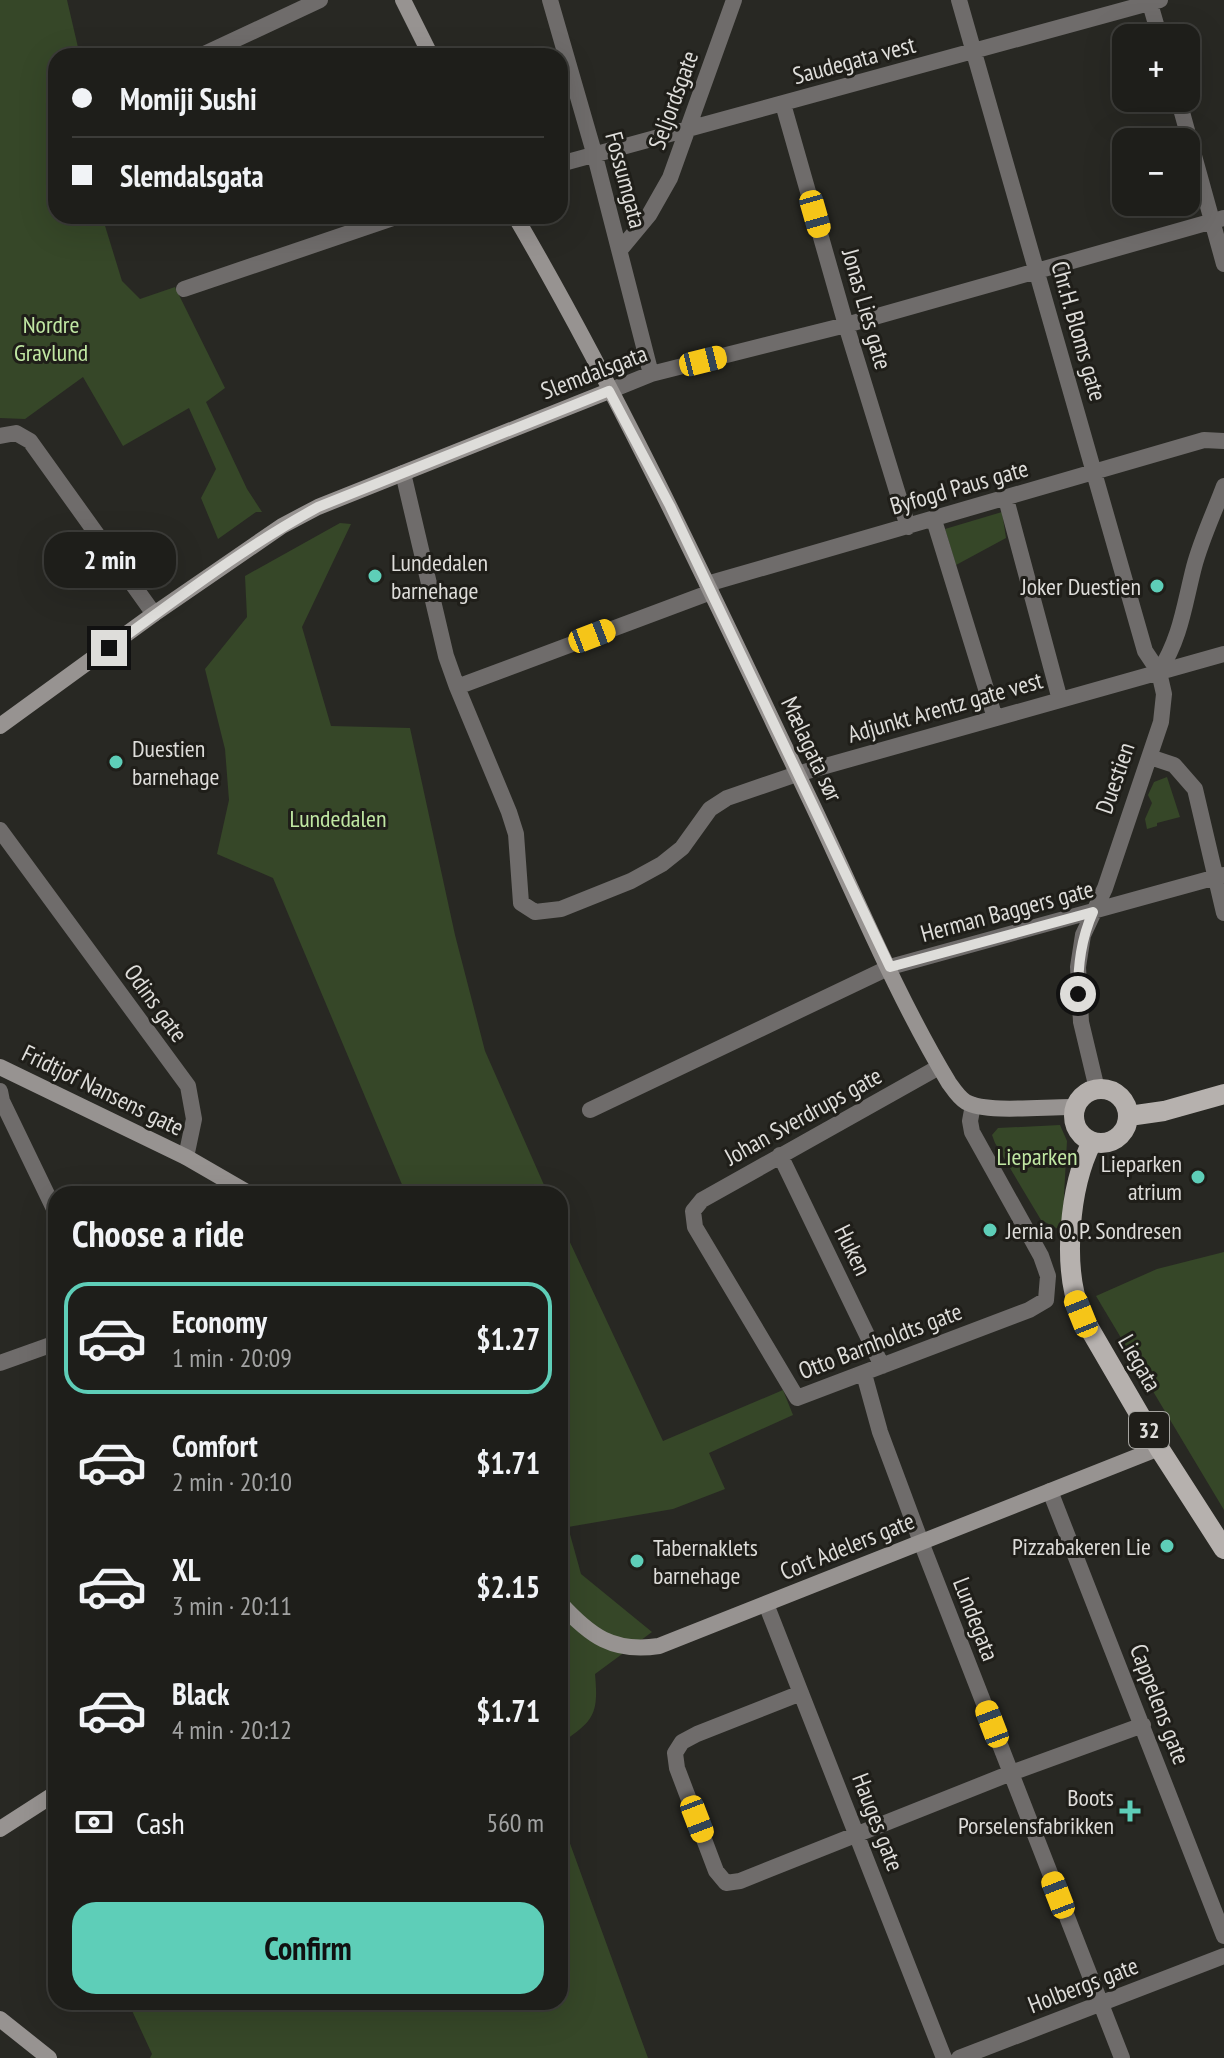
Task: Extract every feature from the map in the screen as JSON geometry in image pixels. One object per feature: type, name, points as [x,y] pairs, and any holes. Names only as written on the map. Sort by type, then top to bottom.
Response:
[{"type":"main road","points":[[1097,1089],[1107,1089],[1120,1096],[1129,1116],[1123,1132],[1109,1142],[1092,1142],[1076,1128],[1075,1107],[1081,1097],[1097,1089]]},
{"type":"main road","points":[[1129,1116],[1164,1111],[1224,1094]]},
{"type":"main road","name":"Liegata","points":[[1092,1142],[1077,1176],[1070,1271],[1075,1299],[1159,1448],[1223,1545]]},
{"type":"street","points":[[217,48],[320,0]]},
{"type":"street","points":[[403,0],[427,48]]},
{"type":"street","name":"Fossumgata","points":[[550,0],[564,48]]},
{"type":"street","name":"Seljordsgate","points":[[620,250],[649,215],[670,178],[734,0]]},
{"type":"street","name":"Chr.H. Bloms gate","points":[[959,0],[1145,651],[1159,672]]},
{"type":"street","points":[[1153,1],[1157,24]]},
{"type":"street","name":"Saudegata vest","points":[[568,162],[974,51],[1101,8],[1153,1]]},
{"type":"street","name":"Fossumgata","points":[[568,62],[651,374]]},
{"type":"street","name":"Jonas Lies gate","points":[[783,104],[908,527]]},
{"type":"street","points":[[1183,112],[1219,219],[1224,264]]},
{"type":"street","name":"Slemdalsgata","points":[[0,726],[154,614],[282,526],[318,507],[651,374],[846,325],[1219,219]]},
{"type":"street","points":[[184,289],[375,224]]},
{"type":"street","name":"Mælagata sør","points":[[520,224],[553,280],[670,506],[939,1067],[962,1099],[973,1105]]},
{"type":"street","points":[[0,436],[16,433],[30,441],[154,614]]},
{"type":"street","name":"Byfogd Paus gate","points":[[457,687],[709,588],[1204,440],[1224,441]]},
{"type":"street","points":[[403,473],[446,656],[457,687]]},
{"type":"street","points":[[1159,672],[1173,651],[1186,610],[1194,566],[1224,486]]},
{"type":"street","points":[[1006,499],[1060,700]]},
{"type":"street","points":[[934,520],[995,718]]},
{"type":"street","name":"Adjunkt Arentz gate vest","points":[[457,687],[516,834],[519,895],[527,908],[544,912],[561,909],[631,881],[662,864],[682,848],[710,809],[727,798],[797,774],[1224,654]]},
{"type":"street","name":"Duestien","points":[[1097,1089],[1081,1022],[1078,967],[1083,935],[1105,888],[1161,722],[1164,694],[1159,672]]},
{"type":"street","points":[[1150,757],[1174,765],[1195,789],[1219,876],[1224,913]]},
{"type":"street","name":"Odins gate","points":[[0,830],[188,1086],[194,1119],[186,1157]]},
{"type":"street","name":"Herman Baggers gate","points":[[590,1110],[890,967],[1219,876]]},
{"type":"street","name":"Johan Sverdrups gate","points":[[693,1211],[702,1200],[939,1067]]},
{"type":"street","name":"Fridtjof Nansens gate","points":[[1,1071],[186,1157]]},
{"type":"street","points":[[0,1091],[48,1196]]},
{"type":"street","points":[[973,1105],[994,1108],[1075,1107]]},
{"type":"street","name":"Otto Barnholdts gate","points":[[693,1211],[695,1227],[797,1398],[864,1374],[1029,1310],[1046,1300],[1048,1276],[1041,1256],[972,1132],[970,1121],[973,1105]]},
{"type":"street","name":"Huken","points":[[780,1155],[882,1366]]},
{"type":"street","points":[[186,1157],[236,1186]]},
{"type":"street","points":[[0,1363],[48,1346]]},
{"type":"street","name":"Lundegata","points":[[864,1374],[880,1432],[921,1542],[1122,2058]]},
{"type":"street","name":"Cort Adelers gate","points":[[568,1612],[580,1625],[612,1644],[638,1649],[659,1646],[1159,1448]]},
{"type":"street","name":"Cappelens gate","points":[[1050,1491],[1224,1936]]},
{"type":"street","name":"Hauges gate","points":[[766,1604],[944,2058]]},
{"type":"street","points":[[801,1693],[697,1734],[682,1742],[675,1753],[677,1768],[716,1871],[726,1883],[740,1881],[1011,1773],[1143,1725]]},
{"type":"street","points":[[0,1829],[48,1798]]},
{"type":"street","name":"Holbergs gate","points":[[959,2058],[1224,1956]]},
{"type":"street","points":[[0,2019],[49,2058]]},
{"type":"green space","name":"Nordre Gravlund","points":[[0,0],[67,0],[78,48],[48,48],[48,224],[104,224],[122,281],[140,299],[175,287],[225,388],[206,402],[247,489],[262,512],[256,512],[218,539],[201,498],[216,469],[189,408],[123,446],[83,377],[25,419],[0,418]]},
{"type":"green space","points":[[1002,512],[1006,538],[956,565],[945,529]]},
{"type":"green space","name":"Lundedalen","points":[[340,523],[351,524],[302,627],[331,726],[410,728],[455,935],[485,1051],[544,1186],[403,1186],[273,878],[217,854],[229,800],[225,749],[205,669],[247,617],[245,576]]},
{"type":"green space","points":[[1167,777],[1180,817],[1147,829],[1145,819],[1152,803],[1148,795],[1154,782]]},
{"type":"green space","name":"Lieparken","points":[[1060,1125],[1067,1141],[1062,1231],[1041,1220],[992,1135],[998,1128]]},
{"type":"green space","points":[[568,1238],[663,1441],[783,1390],[793,1415],[709,1453],[725,1489],[673,1509],[568,1527]]},
{"type":"green space","points":[[1224,1252],[1224,1510],[1096,1296],[1157,1269]]},
{"type":"green space","points":[[568,1527],[581,1574],[652,1632],[595,1674],[594,1709],[580,1729],[568,1738]]},
{"type":"green space","points":[[568,1838],[648,2058],[150,2058],[152,2054],[132,2010],[568,2010]]},
{"type":"place","name":"Lundedalen barnehage","points":[[375,576]]},
{"type":"place","name":"Joker Duestien","points":[[1157,586]]},
{"type":"place","name":"Duestien barnehage","points":[[116,762]]},
{"type":"place","name":"Lieparken atrium","points":[[1198,1177]]},
{"type":"place","name":"Jernia O. P. Sondresen","points":[[990,1230]]},
{"type":"place","name":"Pizzabakeren Lie","points":[[1167,1546]]},
{"type":"place","name":"Tabernaklets barnehage","points":[[637,1561]]},
{"type":"place","name":"Boots Porselensfabrikken","points":[[1130,1811]]},
{"type":"route","points":[[109,648],[282,526],[318,507],[609,391],[670,506],[890,967],[1093,912],[1083,935],[1078,994]]}]
